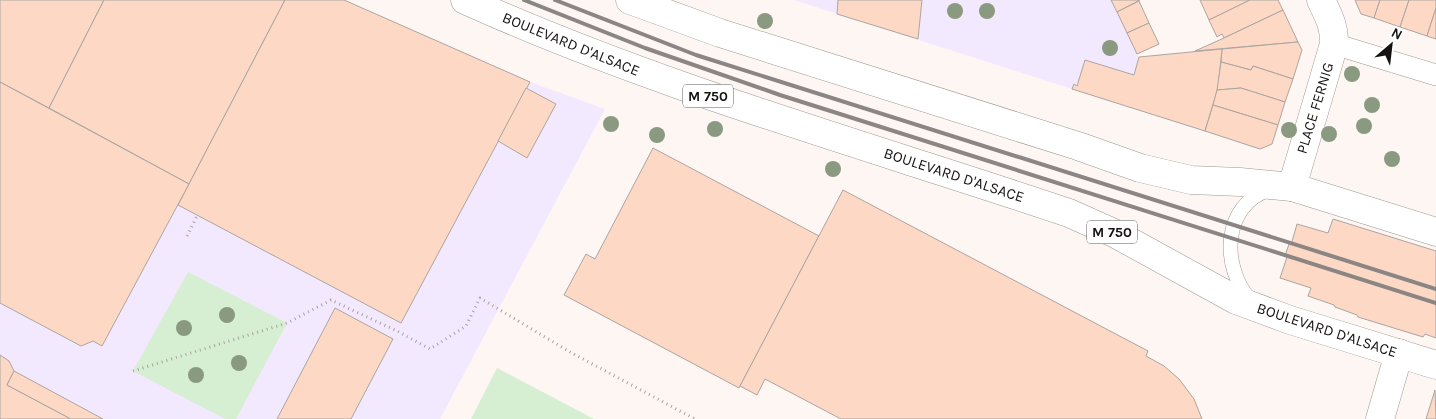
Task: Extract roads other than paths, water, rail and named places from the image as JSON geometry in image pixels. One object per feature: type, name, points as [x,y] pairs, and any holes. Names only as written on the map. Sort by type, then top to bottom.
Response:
[{"type":"main road","name":"BOULEVARD D'ALSACE","points":[[465,0],[562,42],[691,90],[1069,213],[1116,234],[1236,300],[1436,365]]},
{"type":"main road","points":[[630,0],[720,33],[1070,143],[1140,168],[1191,180],[1292,187],[1436,232]]},
{"type":"main road","points":[[1321,0],[1335,34],[1334,44]]},
{"type":"main road","name":"PLACE FERNIG","points":[[1292,187],[1334,44]]},
{"type":"main road","points":[[1380,419],[1400,353]]},
{"type":"street","name":"PLACE FERNIG","points":[[1334,44],[1436,75]]},
{"type":"lane","points":[[1257,308],[1240,287],[1233,270],[1230,250],[1234,226],[1247,203],[1258,195],[1269,189],[1292,187]]},
{"type":"railway","points":[[524,0],[645,48],[780,95],[1436,303]]},
{"type":"railway","points":[[555,0],[696,55],[1436,289]]}]
